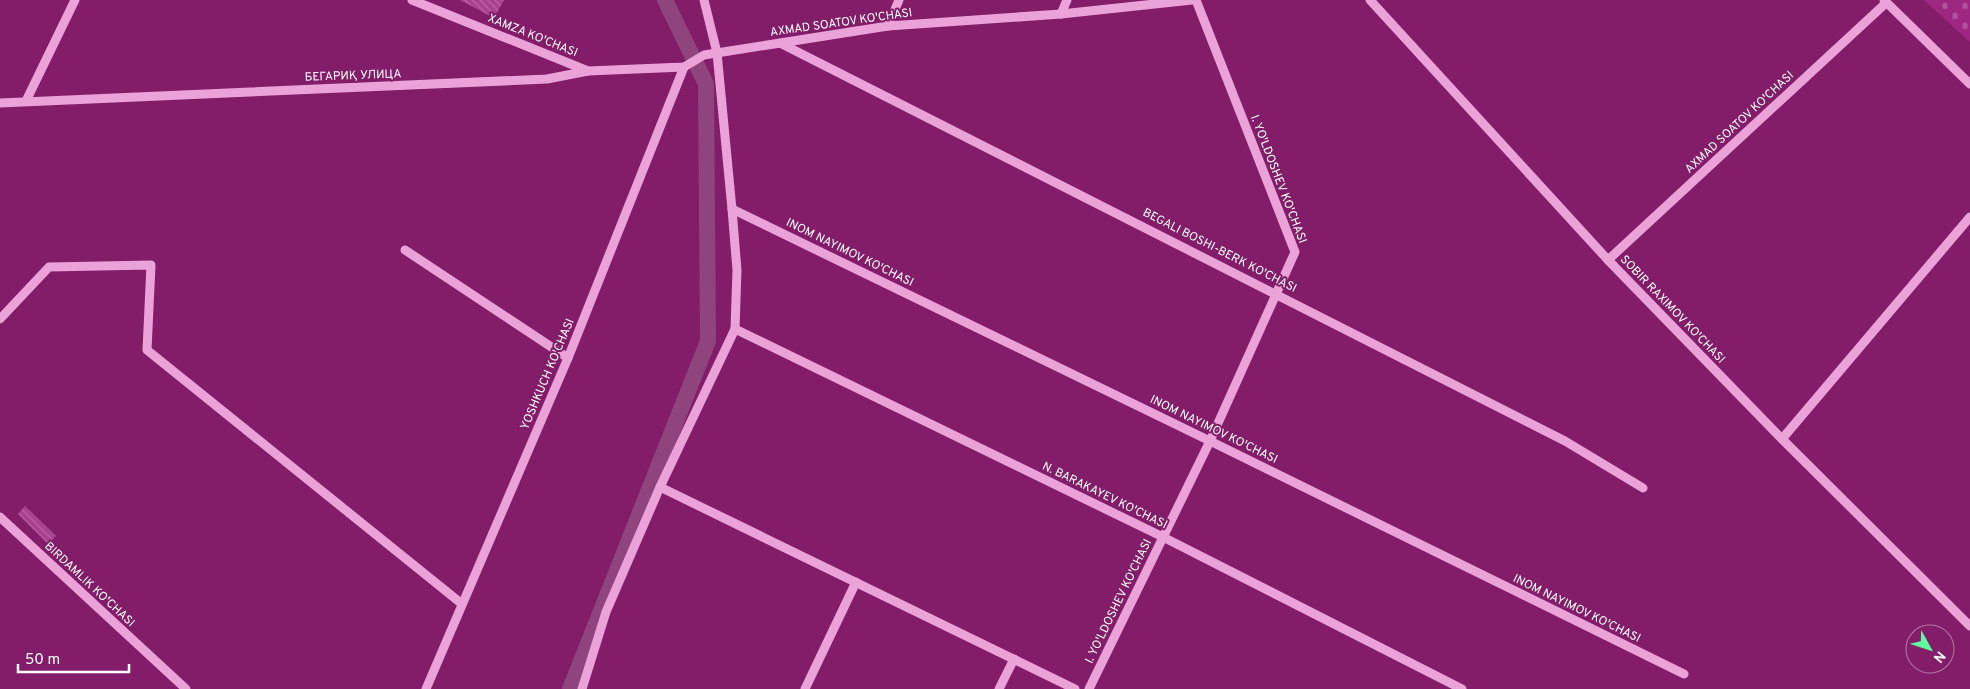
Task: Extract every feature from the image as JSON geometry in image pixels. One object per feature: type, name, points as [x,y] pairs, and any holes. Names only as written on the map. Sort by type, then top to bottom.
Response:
[{"type":"street","points":[[26,102],[75,0]]},
{"type":"street","name":"XAMZA KO'CHASI","points":[[412,0],[432,4],[588,71]]},
{"type":"street","points":[[888,26],[899,0]]},
{"type":"street","points":[[1061,14],[1067,0]]},
{"type":"street","name":"AXMAD SOATOV KO'CHASI","points":[[704,55],[888,26],[1061,14],[1194,0]]},
{"type":"street","name":"I. YO'LDOSHEV KO'CHASI","points":[[1089,689],[1210,441],[1295,252],[1194,0]]},
{"type":"street","name":"SOBIR RAXIMOV KO'CHASI","points":[[1370,0],[1608,260],[1782,439],[1970,626]]},
{"type":"street","points":[[582,689],[606,612],[660,487],[735,329],[737,270],[732,209],[717,53],[706,1]]},
{"type":"street","name":"AXMAD SOATOV KO'CHASI","points":[[1608,260],[1885,2],[1970,84]]},
{"type":"street","name":"BEGALI BOSHI-BERK KO'CHASI","points":[[780,43],[1565,441],[1644,488]]},
{"type":"street","name":"БЕГАРИҚ УЛИЦА","points":[[0,103],[547,79],[588,71],[684,66],[704,55]]},
{"type":"street","name":"YOSHKUCH KO'CHASI","points":[[426,689],[568,358],[684,66]]},
{"type":"street","name":"INOM NAYIMOV KO'CHASI","points":[[732,209],[1684,674]]},
{"type":"street","points":[[1782,439],[1970,217]]},
{"type":"street","points":[[405,250],[568,358]]},
{"type":"street","points":[[0,319],[49,267],[151,265],[147,350],[462,604]]},
{"type":"street","name":"N. BARAKAYEV KO'CHASI","points":[[735,329],[1163,537],[1462,689]]},
{"type":"street","points":[[660,487],[1075,689]]},
{"type":"street","name":"BIRDAMLIK KO'CHASI","points":[[0,517],[186,689]]},
{"type":"street","points":[[805,689],[856,582]]},
{"type":"street","points":[[999,689],[1014,659]]},
{"type":"green space","points":[[1924,0],[1970,0],[1970,42]]},
{"type":"building","points":[[460,0],[504,0],[494,18]]},
{"type":"building","points":[[25,506],[56,536],[48,544],[18,514]]},
{"type":"waterway","points":[[570,689],[708,341],[706,84],[665,0]]}]
